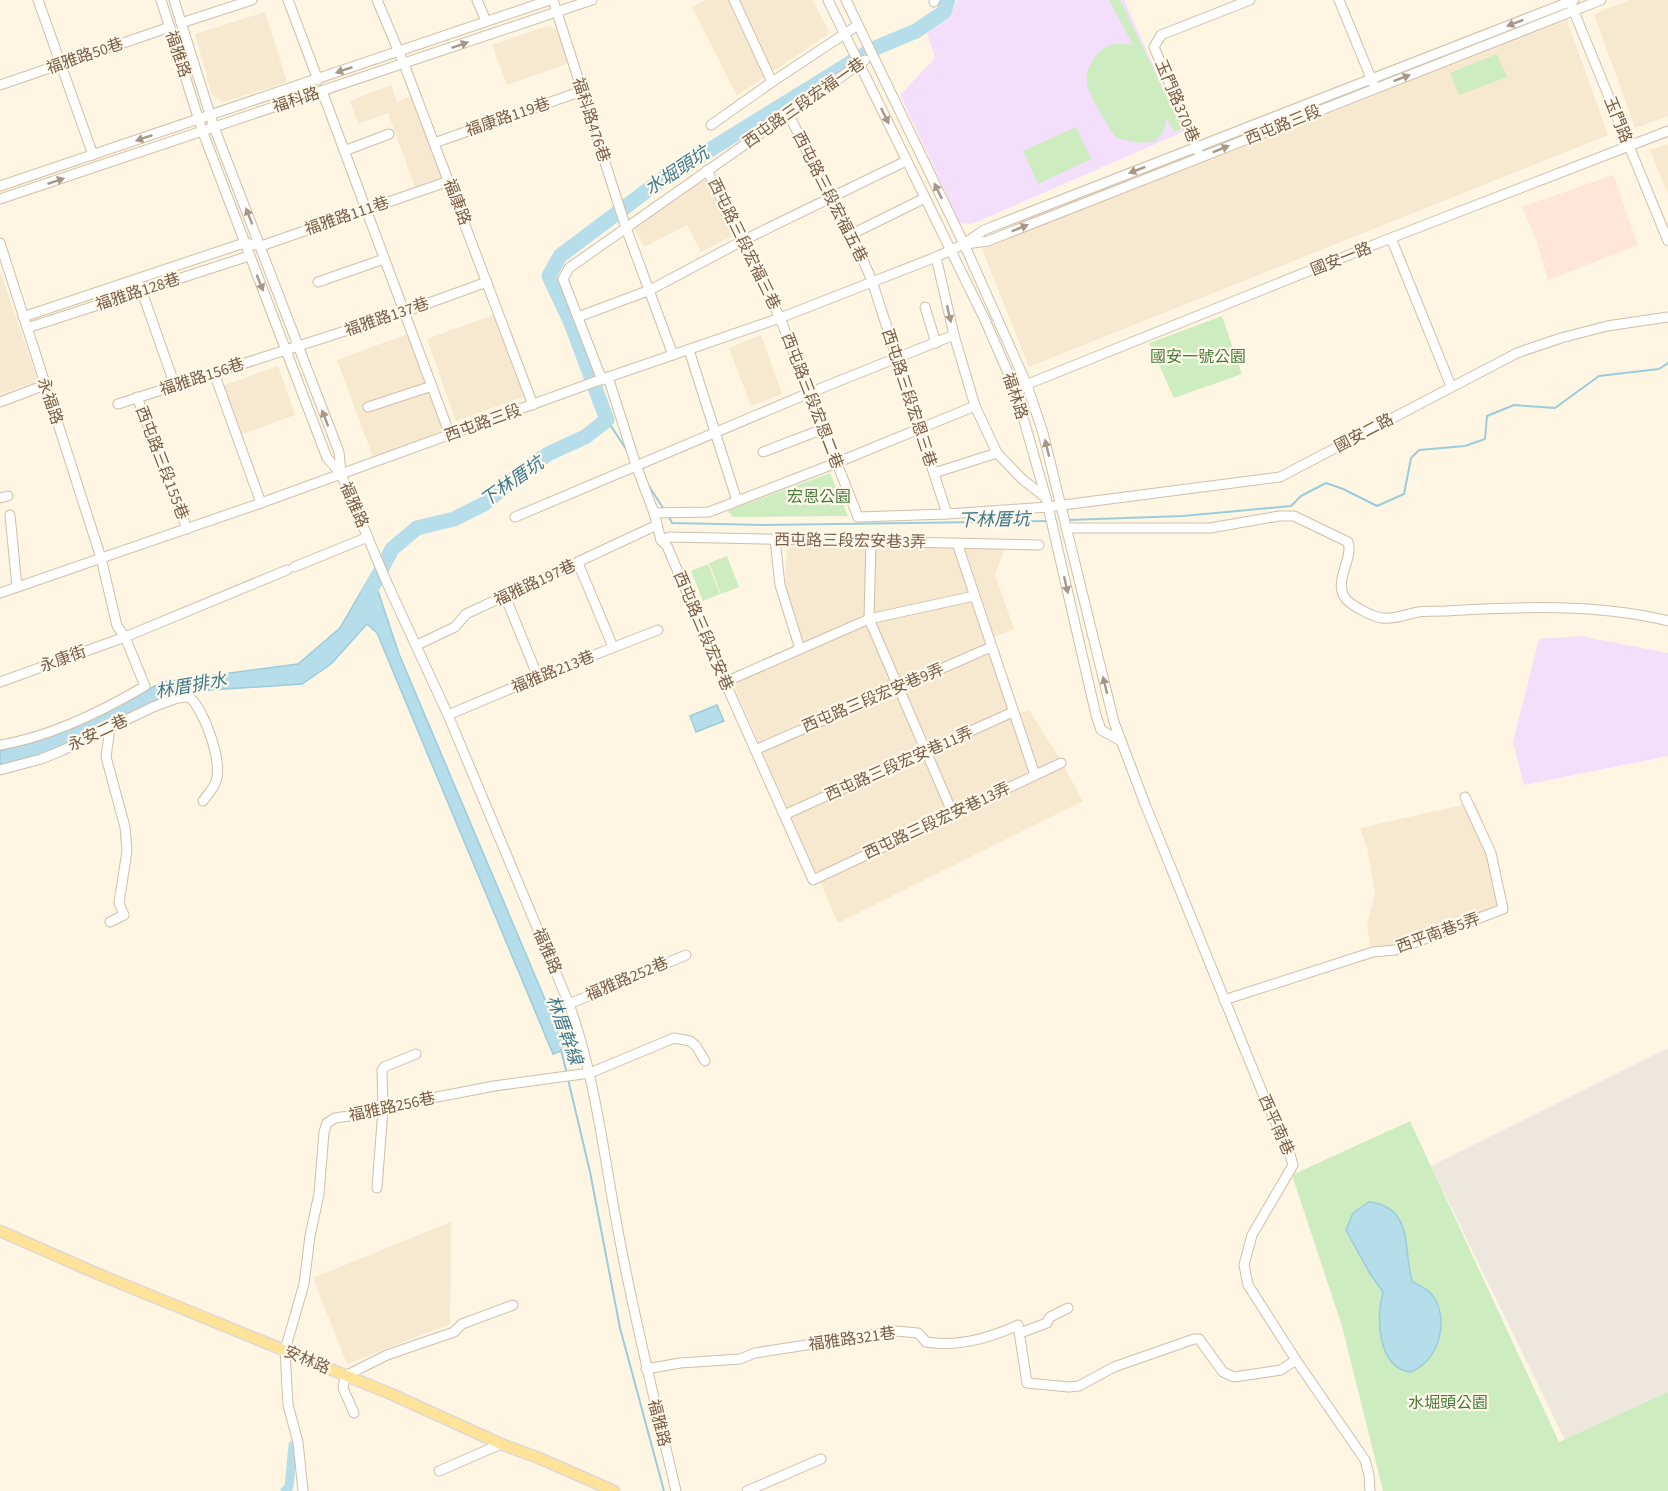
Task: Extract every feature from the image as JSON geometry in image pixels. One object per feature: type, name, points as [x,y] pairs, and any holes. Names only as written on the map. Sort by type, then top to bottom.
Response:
[{"type":"main road","name":"安林路","points":[[0,1231],[98,1274],[391,1394],[501,1444],[614,1491]]},
{"type":"street","points":[[38,0],[93,156]]},
{"type":"street","name":"福雅路","points":[[161,0],[202,130],[327,458],[341,474],[387,583],[417,645],[569,1004],[590,1073],[618,1235],[646,1369],[676,1491]]},
{"type":"street","name":"福雅路","points":[[174,0],[214,127],[339,452],[341,474]]},
{"type":"street","points":[[181,23],[252,0]]},
{"type":"street","points":[[288,0],[318,80]]},
{"type":"street","name":"福康路","points":[[377,0],[399,51],[533,405]]},
{"type":"street","points":[[477,0],[486,21]]},
{"type":"street","name":"福科路","points":[[0,186],[551,0]]},
{"type":"street","name":"福科路476巷","points":[[551,0],[557,12],[625,226],[673,355]]},
{"type":"street","name":"福科路","points":[[0,199],[592,0]]},
{"type":"street","points":[[734,0],[771,82]]},
{"type":"street","points":[[828,0],[844,34]]},
{"type":"street","points":[[711,125],[771,82],[858,25],[846,0]]},
{"type":"street","name":"玉門路370巷","points":[[1201,157],[1154,47],[1161,35],[1250,0]]},
{"type":"street","points":[[1339,0],[1375,88]]},
{"type":"street","name":"西屯路三段","points":[[964,244],[984,230],[1371,79],[1571,3],[1601,0]]},
{"type":"street","name":"西屯路三段","points":[[0,593],[261,503],[586,385],[780,318],[964,244],[988,241],[1375,88],[1571,3]]},
{"type":"street","name":"玉門路","points":[[1571,3],[1668,241]]},
{"type":"street","name":"福林路","points":[[858,25],[964,244],[1027,385],[1043,432],[1114,722],[1145,804]]},
{"type":"street","name":"福雅路50巷","points":[[0,85],[170,27]]},
{"type":"street","name":"福林路","points":[[844,34],[950,249],[1015,389],[1047,502],[1096,715],[1101,730],[1121,741]]},
{"type":"street","name":"西屯路三段宏福一巷","points":[[603,379],[563,279],[569,268],[625,226],[872,56]]},
{"type":"street","points":[[322,91],[450,435]]},
{"type":"street","name":"福康路119巷","points":[[434,143],[582,91]]},
{"type":"street","name":"西屯路三段宏福五巷","points":[[788,113],[830,198],[852,234],[872,281]]},
{"type":"street","name":"國安一路","points":[[1015,389],[1391,238],[1668,131]]},
{"type":"street","points":[[344,151],[389,134]]},
{"type":"street","points":[[578,317],[650,290],[742,241],[906,161]]},
{"type":"street","name":"西屯路三段宏福三巷","points":[[707,170],[780,318]]},
{"type":"street","name":"福雅路111巷","points":[[244,243],[261,246],[449,181]]},
{"type":"street","points":[[852,234],[925,198]]},
{"type":"street","points":[[1391,238],[1451,386]]},
{"type":"street","name":"永福路","points":[[0,243],[101,558],[117,626],[125,637],[145,686],[92,714],[45,733],[0,745]]},
{"type":"street","name":"福雅路128巷","points":[[23,317],[244,243]]},
{"type":"street","name":"福雅路128巷","points":[[27,328],[249,256]]},
{"type":"street","points":[[936,257],[954,335],[975,406],[997,453],[1047,502]]},
{"type":"street","points":[[318,282],[384,259]]},
{"type":"street","points":[[137,279],[175,386]]},
{"type":"street","name":"西屯路三段宏恩三巷","points":[[872,281],[947,514]]},
{"type":"street","name":"福雅路137巷","points":[[286,350],[404,312],[487,282]]},
{"type":"street","points":[[925,307],[936,343]]},
{"type":"street","name":"國安二路","points":[[858,517],[947,514],[1047,502],[1061,505],[1280,477],[1516,353],[1607,326],[1668,317]]},
{"type":"street","name":"西屯路三段宏恩二巷","points":[[780,318],[858,517]]},
{"type":"street","points":[[515,517],[809,393],[954,335]]},
{"type":"street","name":"福雅路156巷","points":[[118,404],[286,350]]},
{"type":"street","points":[[689,350],[737,501]]},
{"type":"street","points":[[214,373],[261,503]]},
{"type":"street","name":"西屯路三段宏安巷","points":[[603,379],[654,513],[661,540],[667,546],[813,880]]},
{"type":"street","points":[[0,402],[45,385]]},
{"type":"street","points":[[368,407],[432,386]]},
{"type":"street","name":"西屯路三段155巷","points":[[137,398],[187,529]]},
{"type":"street","points":[[654,513],[710,512],[975,406]]},
{"type":"street","points":[[763,452],[823,429]]},
{"type":"street","points":[[934,473],[997,453]]},
{"type":"street","points":[[10,515],[17,587]]},
{"type":"street","points":[[1066,522],[1210,528],[1279,516],[1294,516],[1348,542],[1351,550],[1343,574],[1342,591],[1346,599],[1372,616],[1384,619],[1421,612],[1566,608],[1650,616],[1668,621]]},
{"type":"street","name":"福雅路197巷","points":[[417,645],[455,627],[466,614],[657,525]]},
{"type":"street","name":"永康街","points":[[0,682],[125,637],[368,537]]},
{"type":"street","name":"西屯路三段宏安巷3弄","points":[[661,540],[670,537],[1039,545]]},
{"type":"street","points":[[775,539],[780,585],[800,649]]},
{"type":"street","points":[[871,542],[869,619],[953,814]]},
{"type":"street","points":[[957,543],[1035,776]]},
{"type":"street","points":[[578,563],[613,647]]},
{"type":"street","points":[[505,596],[538,677]]},
{"type":"street","points":[[725,682],[869,619],[974,596]]},
{"type":"street","name":"福雅路213巷","points":[[448,715],[658,630]]},
{"type":"street","name":"西屯路三段宏安巷9弄","points":[[755,750],[992,647]]},
{"type":"street","points":[[189,697],[199,697],[202,701],[216,745]]},
{"type":"street","points":[[189,697],[197,704],[204,718],[216,755],[218,770],[216,780],[203,801]]},
{"type":"street","name":"永安二巷","points":[[0,770],[40,759],[153,707],[177,698],[189,697]]},
{"type":"street","name":"西屯路三段宏安巷11弄","points":[[784,815],[1013,712]]},
{"type":"street","points":[[110,728],[106,757],[125,827],[127,851],[119,903],[124,915],[110,922]]},
{"type":"street","name":"西屯路三段宏安巷13弄","points":[[813,880],[1061,763]]},
{"type":"street","name":"西平南巷5弄","points":[[1224,1000],[1373,952],[1395,950],[1503,909],[1491,853],[1465,797]]},
{"type":"street","name":"西平南巷","points":[[1145,804],[1293,1165],[1252,1234],[1244,1265],[1248,1285],[1365,1460],[1370,1491]]},
{"type":"street","name":"福雅路252巷","points":[[569,1004],[686,955]]},
{"type":"street","name":"福雅路256巷","points":[[303,1491],[298,1442],[288,1405],[285,1350],[304,1284],[310,1236],[320,1194],[324,1132],[327,1123],[335,1118],[494,1086],[590,1073],[674,1038],[690,1041],[705,1061]]},
{"type":"street","points":[[377,1188],[383,1110],[382,1070],[384,1067],[416,1054]]},
{"type":"street","points":[[354,1413],[344,1388],[345,1376],[387,1355],[454,1332],[462,1324],[513,1305]]},
{"type":"street","points":[[1068,1308],[1050,1317],[1047,1323],[1020,1333],[1027,1383],[1079,1386],[1114,1367],[1194,1339],[1199,1339],[1223,1372],[1234,1377],[1281,1370],[1296,1360]]},
{"type":"street","name":"福雅路321巷","points":[[646,1369],[680,1363],[740,1359],[755,1353],[896,1331],[918,1333],[926,1342],[942,1344],[972,1341],[1018,1325],[1020,1333]]},
{"type":"street","points":[[439,1471],[501,1444]]},
{"type":"street","points":[[747,1491],[821,1459]]},
{"type":"shaded area","points":[[706,0],[812,0],[830,33],[737,96],[692,7]]},
{"type":"shaded area","points":[[958,0],[1124,0],[1183,132],[972,224],[960,223],[900,95],[935,58],[927,33],[948,19]]},
{"type":"shaded area","points":[[1629,0],[1668,0],[1668,116],[1635,128],[1594,14]]},
{"type":"shaded area","points":[[265,12],[287,82],[224,102],[212,95],[195,34]]},
{"type":"shaded area","points":[[1567,20],[1608,135],[1029,367],[982,249]]},
{"type":"shaded area","points":[[547,26],[560,30],[569,63],[507,85],[492,45]]},
{"type":"shaded area","points":[[391,85],[397,102],[411,96],[442,177],[415,187],[388,113],[358,124],[350,101]]},
{"type":"shaded area","points":[[1668,144],[1668,195],[1650,150]]},
{"type":"shaded area","points":[[1613,175],[1638,245],[1548,280],[1536,239],[1522,207]]},
{"type":"shaded area","points":[[709,178],[738,233],[701,252],[687,225],[644,247],[629,219]]},
{"type":"shaded area","points":[[0,275],[38,381],[0,394]]},
{"type":"shaded area","points":[[496,314],[525,396],[456,421],[427,339]]},
{"type":"shaded area","points":[[407,334],[443,431],[373,457],[337,360]]},
{"type":"shaded area","points":[[761,335],[782,394],[751,406],[729,348]]},
{"type":"shaded area","points":[[278,366],[295,415],[239,435],[222,386]]},
{"type":"shaded area","points":[[787,547],[1005,548],[995,575],[1014,629],[984,641],[1010,715],[1029,710],[1083,801],[838,923],[733,684],[806,650],[785,585]]},
{"type":"shaded area","points":[[1580,636],[1668,653],[1668,756],[1524,785],[1513,742],[1539,639]]},
{"type":"shaded area","points":[[1476,802],[1492,849],[1503,907],[1392,947],[1370,946],[1367,926],[1375,892],[1367,848],[1360,828]]},
{"type":"shaded area","points":[[1668,1048],[1668,1395],[1565,1440],[1431,1166]]},
{"type":"shaded area","points":[[451,1222],[450,1324],[347,1364],[313,1278]]},
{"type":"green space","points":[[1109,0],[1120,0],[1182,128],[1174,132],[1167,118],[1163,133],[1154,142],[1138,143],[1116,138],[1088,89],[1088,71],[1098,53],[1114,44],[1133,45]]},
{"type":"green space","points":[[1497,54],[1507,77],[1459,95],[1450,73]]},
{"type":"green space","points":[[1076,127],[1091,159],[1038,184],[1023,151]]},
{"type":"green space","name":"國安一號公園","points":[[1222,316],[1242,374],[1174,398],[1149,343]]},
{"type":"green space","name":"宏恩公園","points":[[830,473],[848,516],[733,517],[727,511]]},
{"type":"green space","points":[[727,556],[739,587],[721,594],[709,563]]},
{"type":"green space","points":[[708,564],[720,594],[703,601],[691,571]]},
{"type":"green space","name":"水堀頭公園","points":[[1410,1121],[1559,1442],[1668,1392],[1668,1491],[1383,1491],[1342,1326],[1292,1175]]},
{"type":"water","name":"林厝排水","points":[[372,573],[399,654],[566,1049],[553,1054],[377,633],[367,624],[331,664],[302,684],[181,692],[54,751],[0,765],[0,751],[71,728],[163,682],[298,664],[340,628]]},
{"type":"water","points":[[717,705],[724,721],[696,732],[690,716]]},
{"type":"water","points":[[1369,1202],[1393,1212],[1400,1221],[1404,1231],[1412,1281],[1430,1293],[1439,1309],[1441,1330],[1434,1351],[1420,1367],[1410,1372],[1399,1368],[1385,1351],[1380,1327],[1383,1292],[1346,1230],[1353,1213]]},
{"type":"waterway","name":"水堀頭坑","points":[[365,601],[392,549],[417,528],[454,519],[484,504],[525,469],[550,453],[585,437],[607,420],[571,323],[549,276],[560,256],[661,180],[873,49],[916,31],[944,12],[948,0]]},
{"type":"waterway","name":"下林厝坑","points":[[1068,520],[1183,516],[1291,506],[1301,496],[1326,483],[1377,506],[1404,494],[1411,458],[1419,450],[1465,446],[1485,439],[1487,416],[1514,405],[1555,408],[1599,376],[1659,369],[1668,363]]},
{"type":"waterway","name":"下林厝坑","points":[[607,420],[628,452]]},
{"type":"waterway","name":"下林厝坑","points":[[647,483],[665,511]]},
{"type":"waterway","name":"下林厝坑","points":[[668,515],[672,523],[765,525],[1048,521]]},
{"type":"waterway","name":"林厝幹線","points":[[561,1050],[567,1074]]},
{"type":"waterway","name":"林厝幹線","points":[[568,1079],[590,1172],[620,1328],[664,1491]]},
{"type":"waterway","points":[[285,1491],[289,1487],[293,1445]]}]
